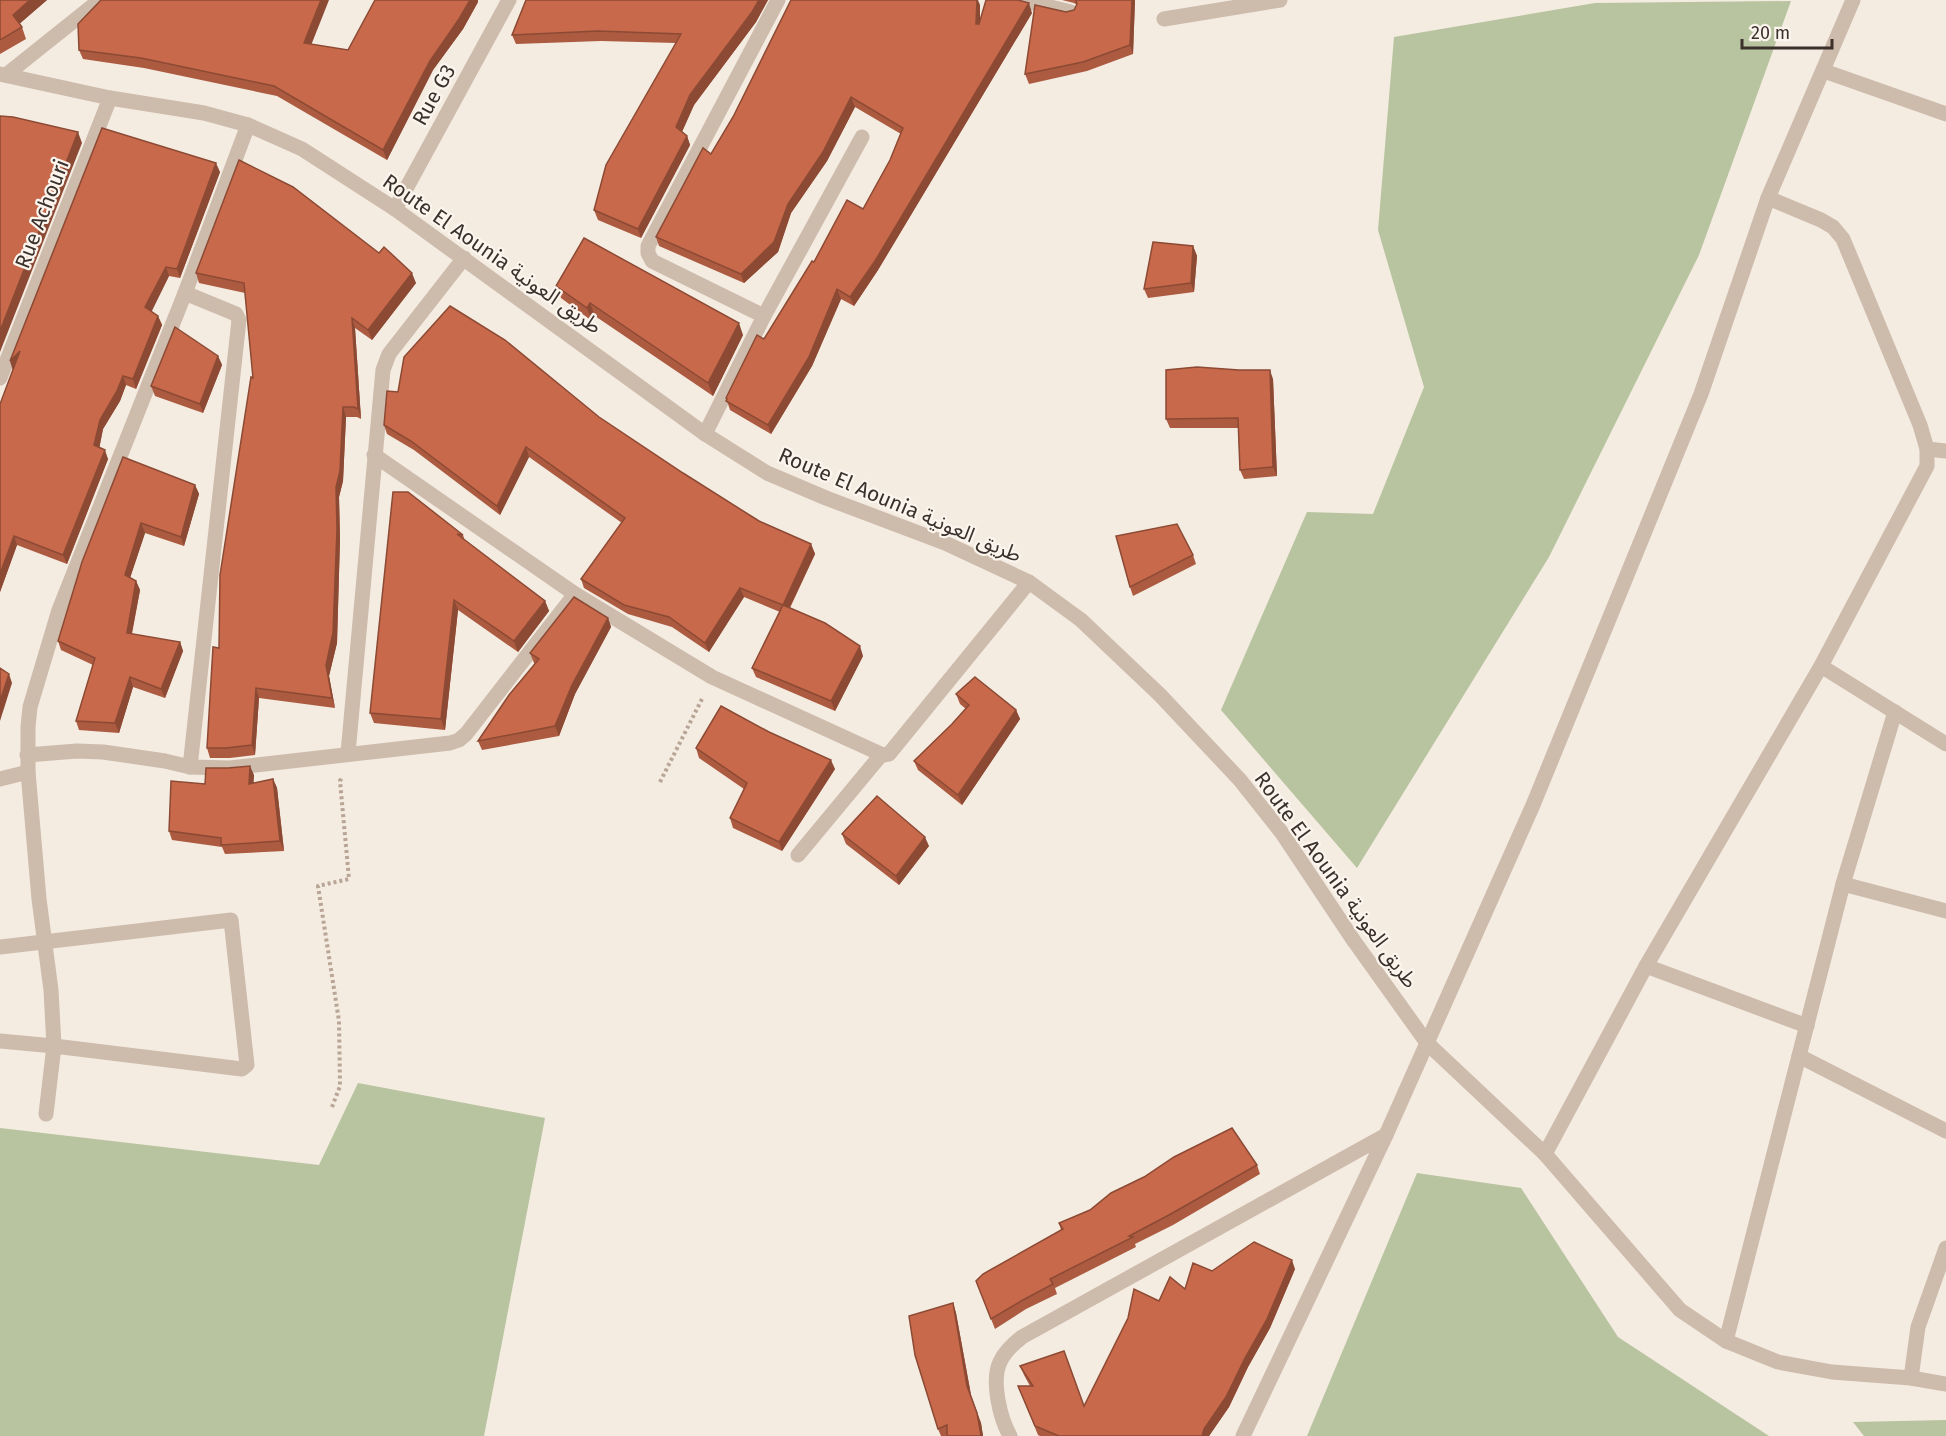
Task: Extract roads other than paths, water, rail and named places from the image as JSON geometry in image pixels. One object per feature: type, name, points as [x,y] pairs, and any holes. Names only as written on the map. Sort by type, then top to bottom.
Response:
[{"type":"street","points":[[3,75],[100,0]]},
{"type":"street","name":"Rue G3","points":[[395,209],[509,0]]},
{"type":"street","points":[[764,316],[652,261],[648,253],[648,246],[778,0]]},
{"type":"street","points":[[1021,0],[1071,12]]},
{"type":"street","points":[[1164,19],[1280,0]]},
{"type":"street","points":[[1243,1436],[1386,1135],[1533,805],[1701,394],[1768,198],[1853,0]]},
{"type":"street","points":[[1824,71],[1946,114]]},
{"type":"street","name":"Route El Aounia طريق العونية","points":[[3,75],[110,98],[204,113],[248,125],[302,149],[395,209],[705,434],[767,473],[945,543],[1029,582],[1081,620],[1144,680],[1239,780],[1282,833],[1354,941],[1427,1043],[1545,1154],[1680,1310],[1726,1341],[1778,1362],[1832,1372],[1911,1378],[1946,1384]]},
{"type":"street","name":"Rue Achouri","points":[[0,378],[110,98]]},
{"type":"street","points":[[46,1114],[54,1046],[51,990],[39,899],[28,772],[30,706],[58,610],[185,293],[248,125]]},
{"type":"street","points":[[705,434],[764,316],[862,137]]},
{"type":"street","points":[[1545,1154],[1646,966],[1821,666],[1927,466],[1927,449],[1920,425],[1843,239],[1833,227],[1768,198]]},
{"type":"street","points":[[348,753],[383,370],[389,354],[464,258]]},
{"type":"street","points":[[185,293],[236,314],[239,320],[190,767]]},
{"type":"street","points":[[1927,449],[1946,450]]},
{"type":"street","points":[[374,455],[575,594],[712,677],[881,755],[889,754],[1029,582]]},
{"type":"street","points":[[27,755],[77,751],[103,752],[190,767],[230,768],[450,743],[466,734],[575,594]]},
{"type":"street","points":[[1821,666],[1946,744]]},
{"type":"street","points":[[1726,1341],[1843,884],[1895,712]]},
{"type":"street","points":[[798,855],[881,755]]},
{"type":"street","points":[[0,779],[28,772]]},
{"type":"street","points":[[1843,884],[1946,911]]},
{"type":"street","points":[[0,947],[231,920],[248,1065],[242,1069],[0,1041]]},
{"type":"street","points":[[1646,966],[1806,1026]]},
{"type":"street","points":[[1798,1056],[1946,1131]]},
{"type":"street","points":[[1010,1436],[1005,1427],[996,1376],[999,1362],[1009,1347],[1022,1337],[1386,1135]]},
{"type":"street","points":[[1911,1378],[1918,1327],[1946,1248]]}]
